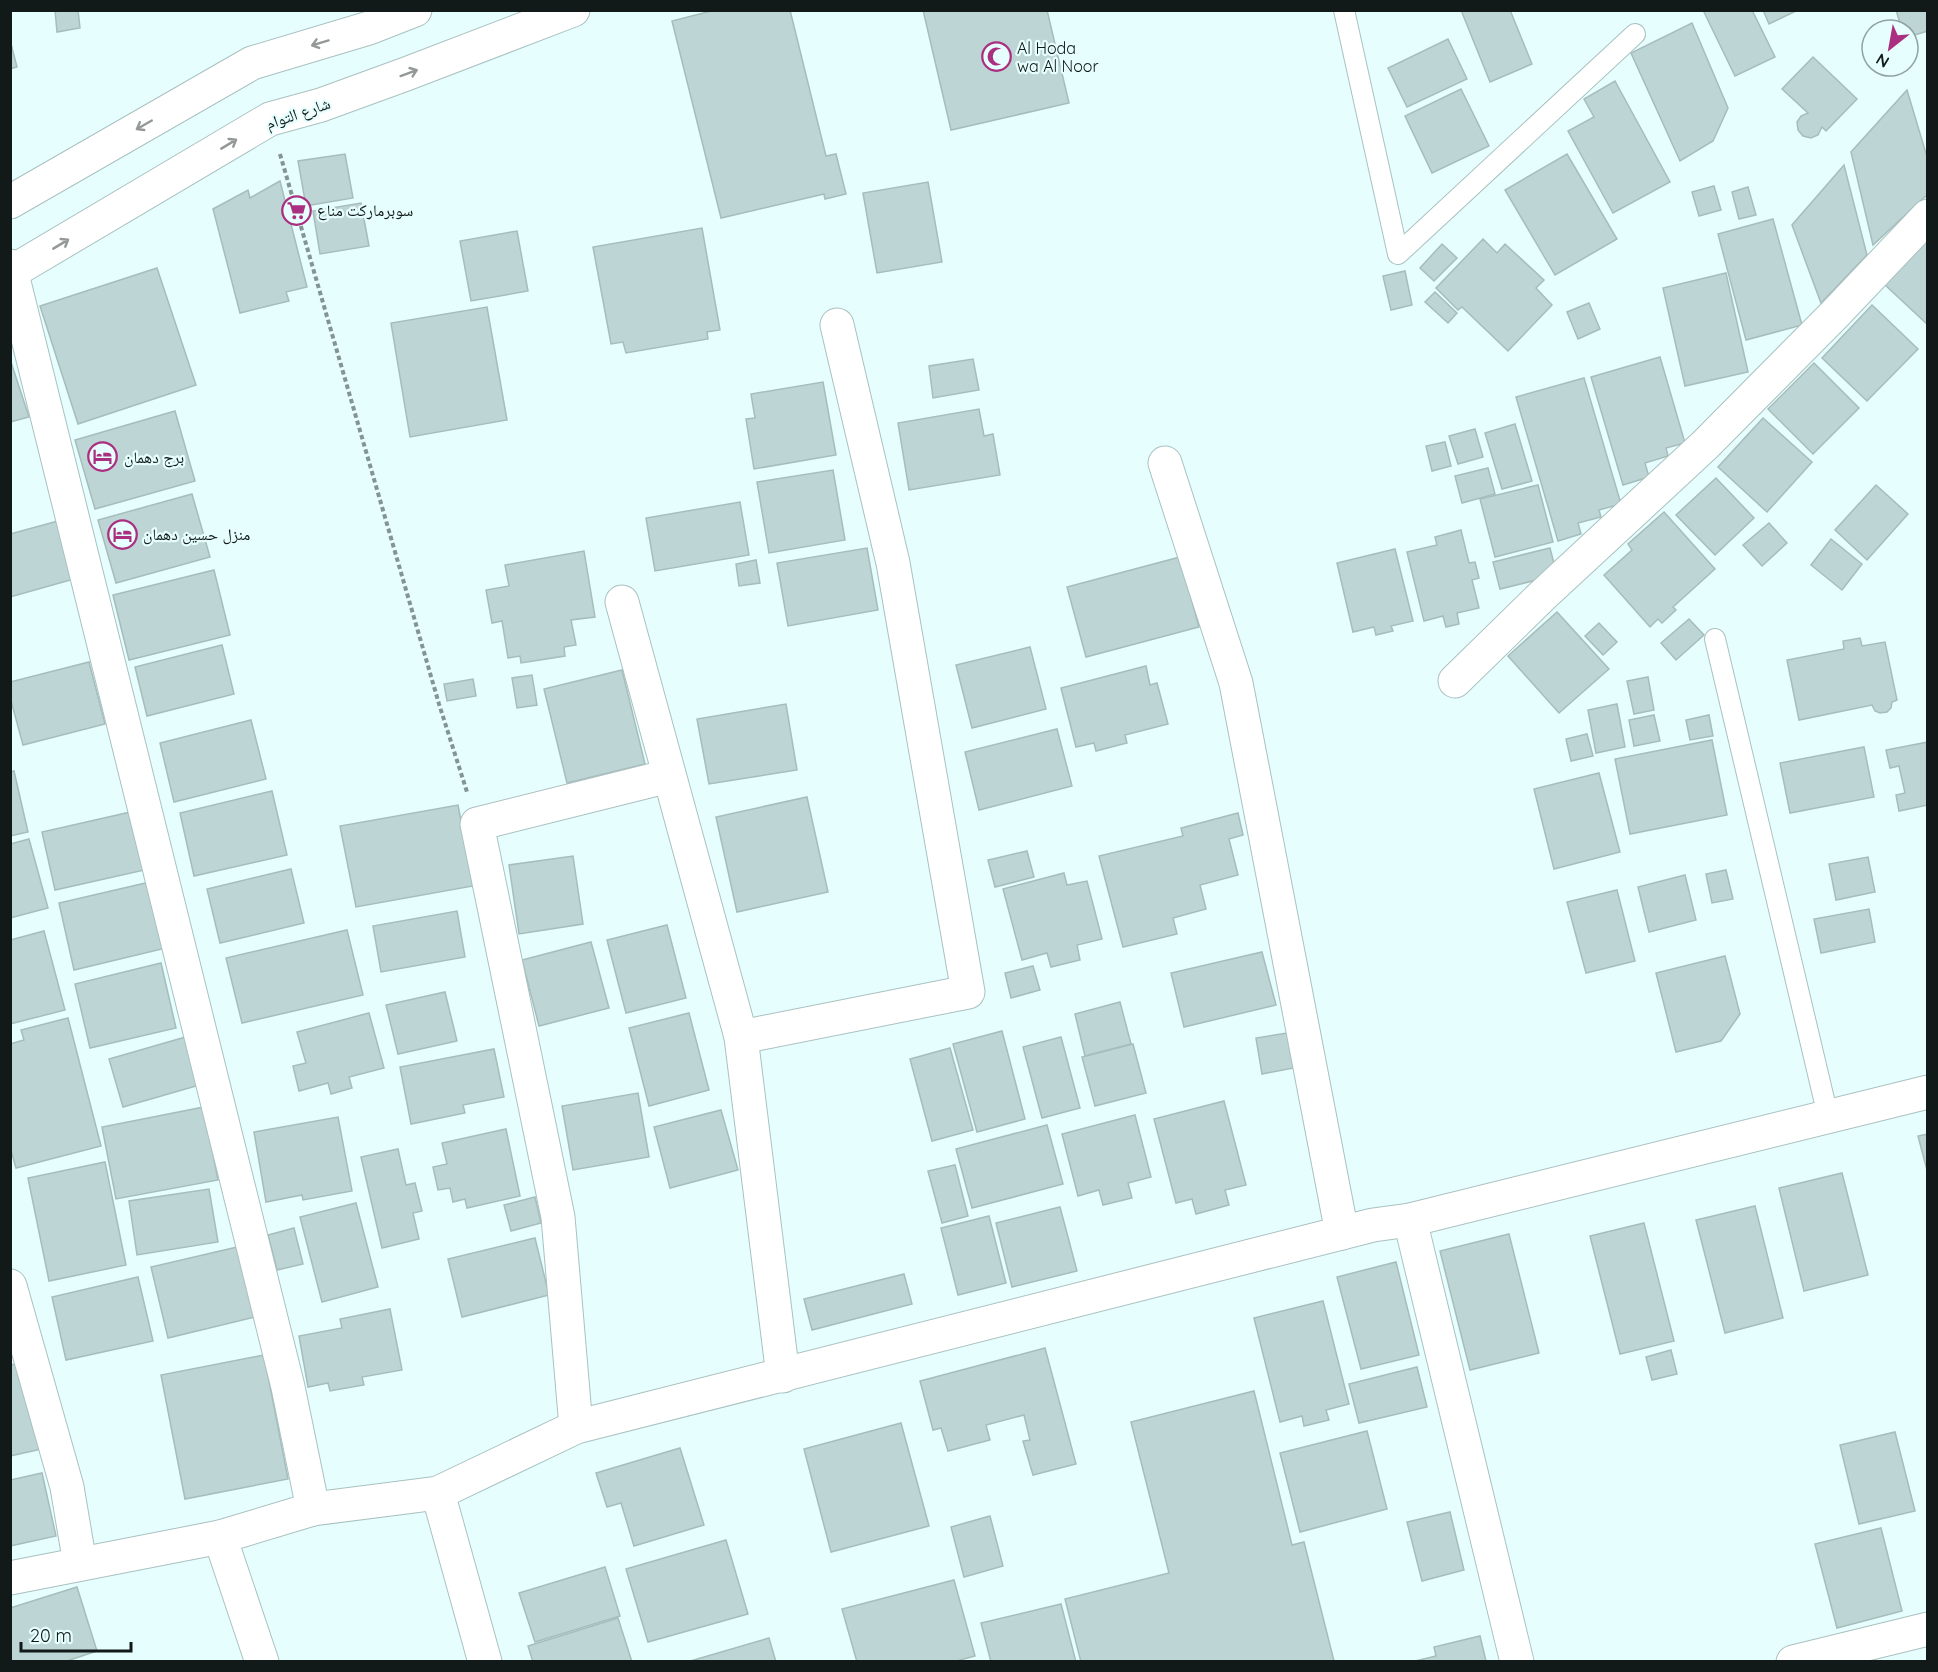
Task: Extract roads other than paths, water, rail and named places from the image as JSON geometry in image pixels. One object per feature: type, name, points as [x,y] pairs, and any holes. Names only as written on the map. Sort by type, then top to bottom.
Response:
[{"type":"street","points":[[10,202],[252,63],[366,20],[415,10]]},
{"type":"street","name":"شارع التوام","points":[[11,270],[270,119],[321,105],[573,10]]},
{"type":"street","points":[[1455,681],[1542,596],[1705,445],[1928,216]]},
{"type":"street","points":[[11,270],[288,1387],[313,1509]]},
{"type":"street","points":[[741,1037],[968,992],[893,563],[837,325]]},
{"type":"street","points":[[1165,463],[1236,683],[1342,1233]]},
{"type":"street","points":[[622,602],[741,1037],[783,1376]]},
{"type":"street","points":[[576,1427],[558,1217],[477,824],[669,776]]},
{"type":"street","points":[[10,1578],[220,1537],[313,1509],[438,1493],[576,1427],[1373,1225],[1410,1220],[1928,1092]]},
{"type":"street","points":[[1410,1220],[1517,1662]]},
{"type":"street","points":[[10,1286],[67,1487],[80,1564]]},
{"type":"street","points":[[438,1493],[485,1662]]},
{"type":"street","points":[[220,1537],[262,1662]]},
{"type":"street","points":[[1793,1662],[1928,1629]]},
{"type":"lane","points":[[1344,10],[1398,254],[1635,34]]},
{"type":"lane","points":[[1715,639],[1828,1116]]},
{"type":"place","name":"Al Hoda wa Al Noor","points":[[996,57]]},
{"type":"place","name":"سوبرماركت مناع","points":[[296,210]]},
{"type":"place","name":"برج دهمان","points":[[103,457]]},
{"type":"place","name":"منزل حسين دهمان","points":[[122,534]]}]
